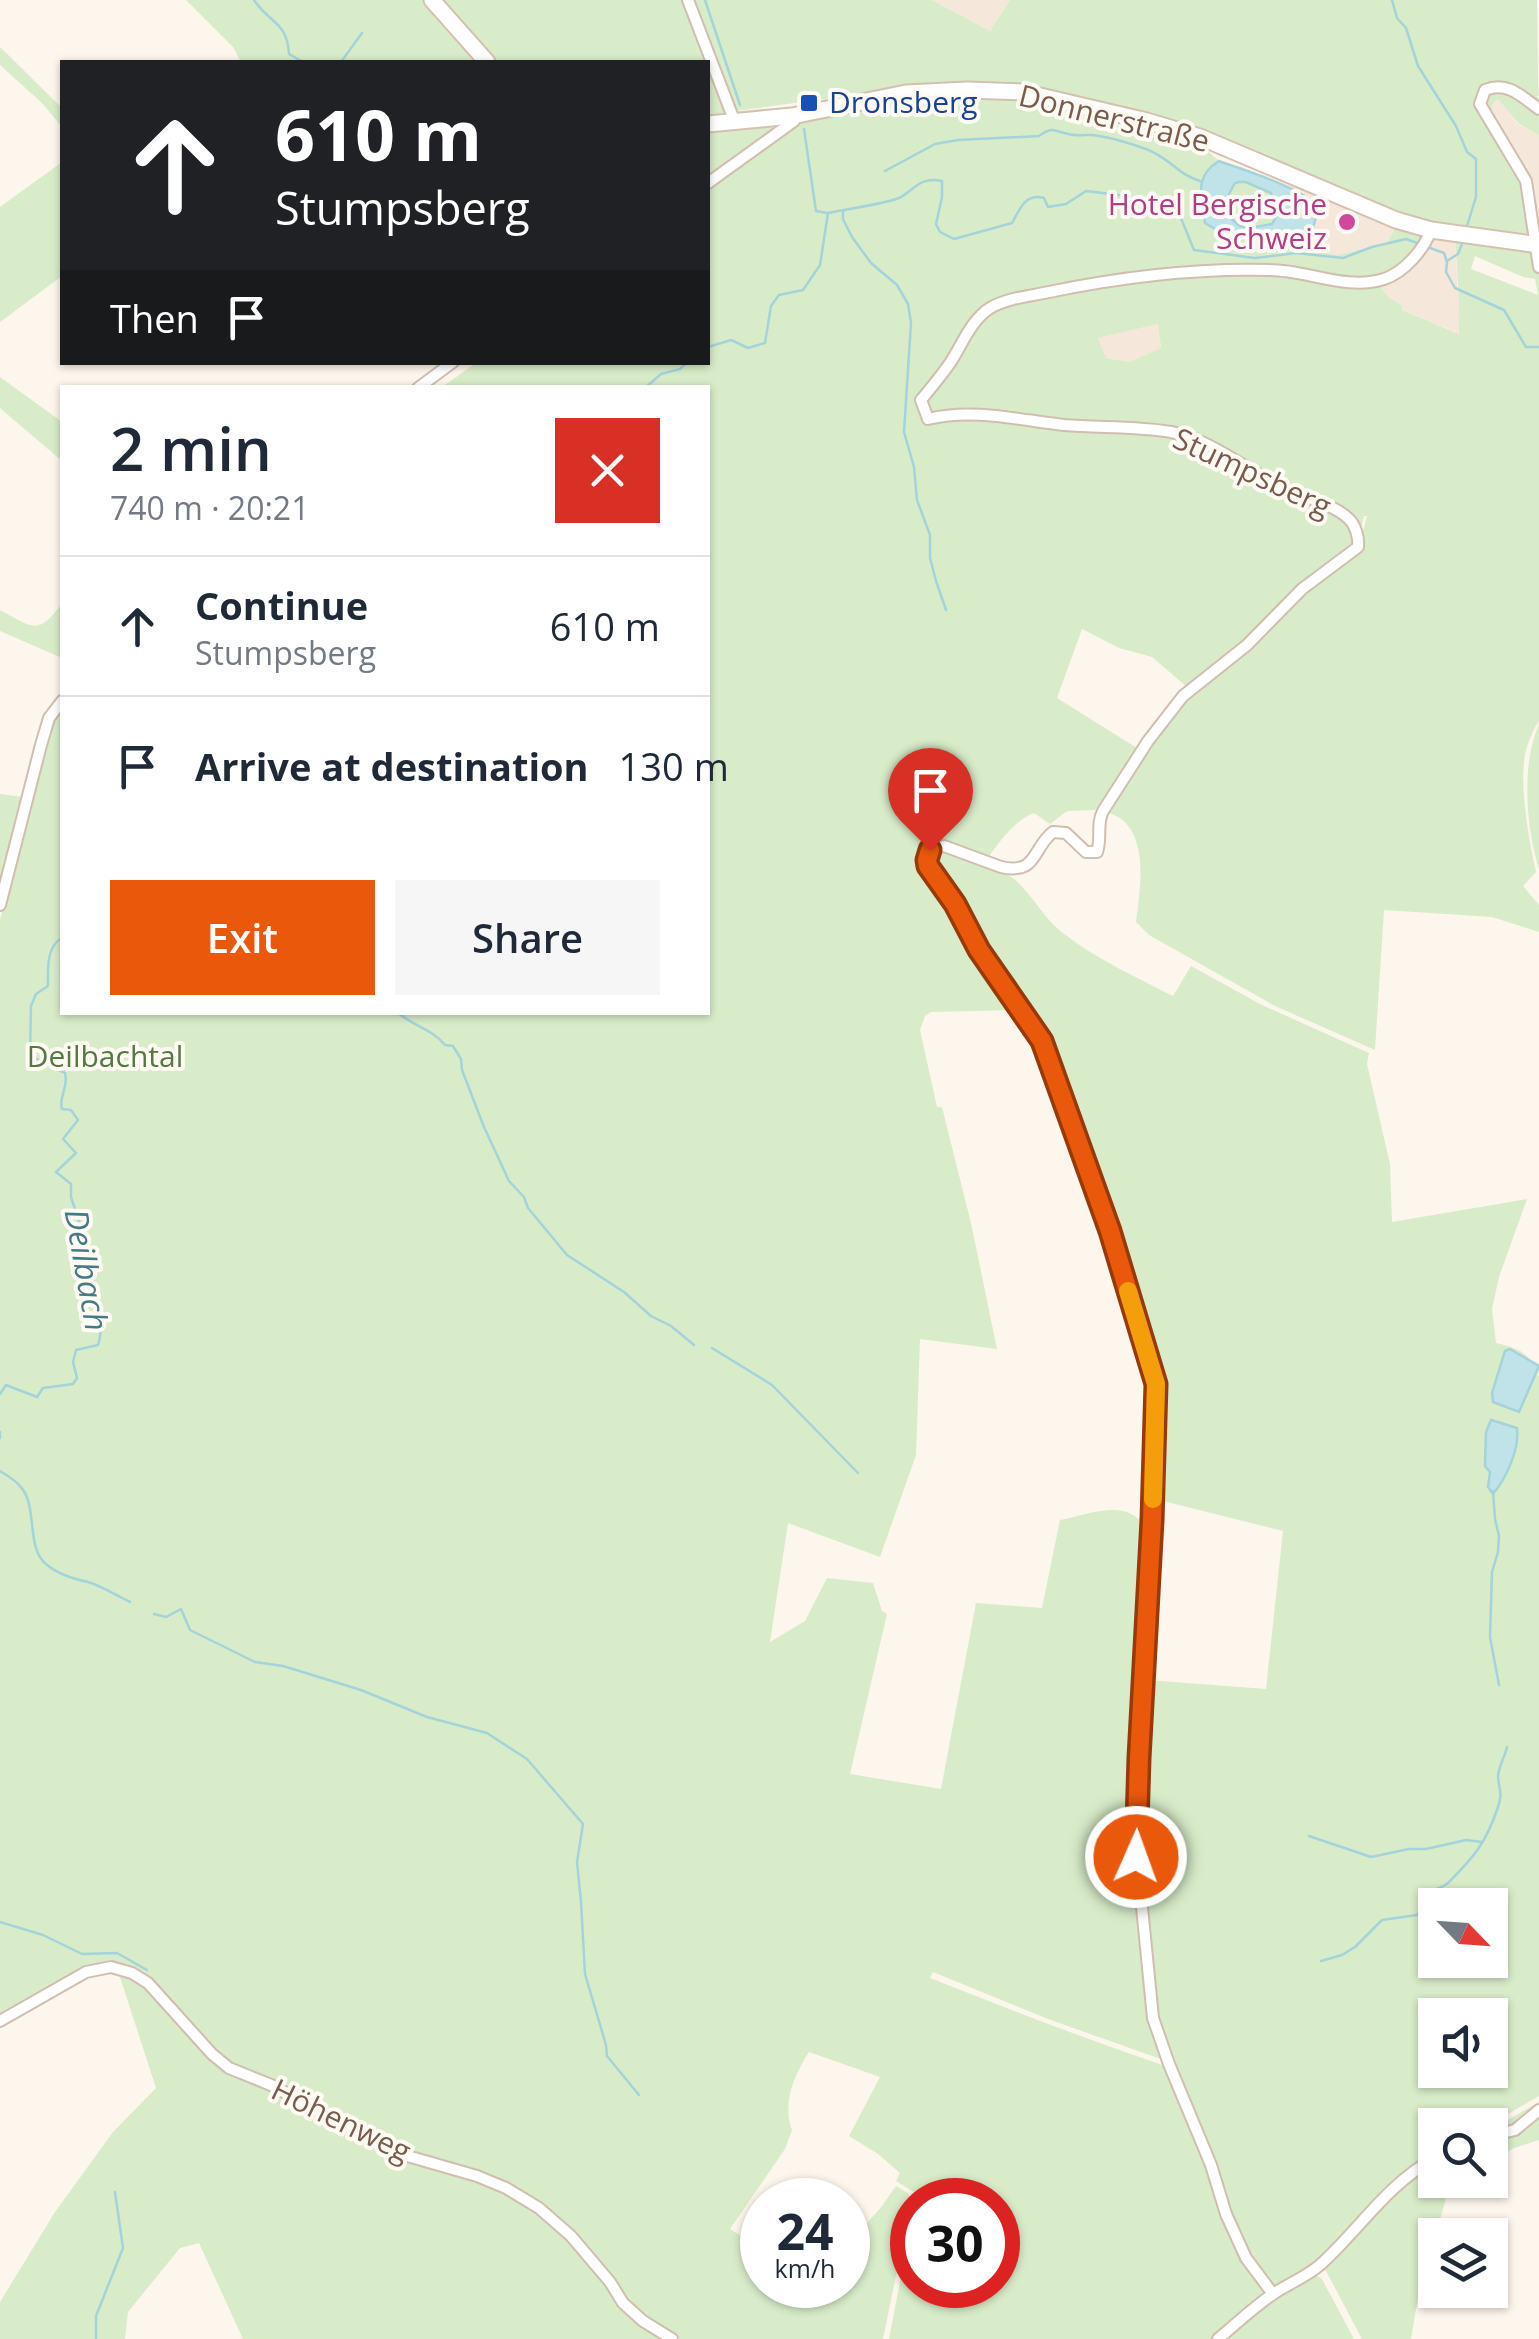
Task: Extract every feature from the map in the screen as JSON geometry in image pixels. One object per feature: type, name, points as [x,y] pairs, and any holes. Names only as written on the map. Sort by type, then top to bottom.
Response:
[{"type":"main road","points":[[432,0],[486,60]]},
{"type":"main road","name":"Donnerstraße","points":[[710,124],[792,116],[906,94],[1023,92],[1147,120],[1200,137],[1429,235],[1537,245]]},
{"type":"street","points":[[688,0],[734,120]]},
{"type":"street","points":[[1539,109],[1512,88],[1498,85],[1486,90],[1480,104],[1526,181],[1539,267]]},
{"type":"street","points":[[710,182],[794,122],[792,116]]},
{"type":"street","name":"Stumpsberg","points":[[1272,2294],[1246,2258],[1226,2214],[1211,2165],[1153,2018],[1136,1857],[1156,1384],[1110,1231],[1042,1041],[979,950],[927,860],[930,850],[944,846],[1015,868],[1029,864],[1053,832],[1066,833],[1086,852],[1098,852],[1098,823],[1103,811],[1148,741],[1183,696],[1247,645],[1302,589],[1358,548],[1358,538],[1350,520],[1332,509],[1172,432],[972,414],[945,414],[928,419],[921,400],[948,367],[979,316],[1017,298],[1139,276],[1206,272],[1274,270],[1348,282],[1383,279],[1413,258],[1429,235]]},
{"type":"street","points":[[422,385],[449,365]]},
{"type":"street","points":[[0,905],[49,718],[60,704]]},
{"type":"street","name":"Höhenweg","points":[[0,2021],[86,1972],[111,1967],[132,1973],[148,1983],[229,2068],[270,2085],[397,2154],[477,2176],[538,2208],[570,2236],[623,2303],[672,2339]]},
{"type":"street","points":[[1508,2132],[1539,2110]]},
{"type":"street","points":[[1218,2339],[1272,2294],[1318,2267],[1386,2193],[1418,2168]]},
{"type":"shaded area","name":"Dronsberg","points":[[932,0],[1010,0],[990,31]]},
{"type":"shaded area","points":[[1498,98],[1518,124],[1539,135],[1539,242],[1491,114]]},
{"type":"shaded area","points":[[1306,178],[1399,218],[1387,243],[1337,255],[1283,236],[1299,232],[1313,200],[1286,186]]},
{"type":"shaded area","points":[[1433,234],[1455,237],[1460,334],[1402,310],[1402,305],[1384,295],[1379,283]]},
{"type":"shaded area","points":[[1158,324],[1161,349],[1130,362],[1106,358],[1097,338]]},
{"type":"green space","points":[[186,0],[427,0],[480,60],[240,60],[233,47]]},
{"type":"green space","points":[[439,0],[684,0],[706,60],[493,60]]},
{"type":"green space","points":[[691,0],[932,0],[990,31],[1010,0],[1537,0],[1539,135],[1519,124],[1498,99],[1491,114],[1522,181],[1532,241],[1430,227],[1104,107],[905,88],[736,111]]},
{"type":"green space","points":[[0,47],[60,106],[60,125],[42,103],[0,65]]},
{"type":"green space","points":[[710,69],[728,118],[710,120]]},
{"type":"green space","name":"Deilbachtal","points":[[968,98],[1020,100],[1202,146],[1219,161],[1202,181],[1205,223],[1232,236],[1283,236],[1337,255],[1387,243],[1395,227],[1428,234],[1407,260],[1379,278],[1380,283],[1386,295],[1402,305],[1402,310],[1459,334],[1455,237],[1531,250],[1539,242],[1539,720],[1526,750],[1523,777],[1536,872],[1523,886],[1539,905],[1539,932],[1492,917],[1384,910],[1375,1050],[1275,1006],[1149,935],[1136,922],[1141,872],[1136,839],[1117,816],[1100,811],[1105,801],[1184,697],[1248,646],[1303,590],[1359,548],[1367,516],[1356,546],[1300,586],[1246,642],[1187,687],[1152,657],[1119,648],[1082,629],[1057,698],[1137,748],[1095,810],[1067,811],[1050,824],[1034,813],[1027,816],[989,856],[944,840],[931,842],[922,855],[977,951],[1019,1010],[931,1012],[925,1016],[920,1030],[937,1107],[942,1107],[971,1223],[997,1349],[920,1339],[916,1455],[880,1557],[788,1523],[770,1642],[805,1621],[827,1578],[873,1583],[882,1611],[887,1614],[850,1774],[941,1789],[976,1603],[1042,1608],[1060,1520],[1111,1510],[1133,1515],[1148,1536],[1134,1850],[1140,1933],[1148,1924],[1141,1861],[1147,1680],[1266,1689],[1283,1531],[1155,1499],[1155,1377],[1117,1245],[1045,1041],[981,949],[933,869],[933,854],[946,848],[1003,867],[1063,933],[1173,996],[1191,966],[1262,1005],[1369,1053],[1367,1064],[1390,1164],[1392,1222],[1527,1199],[1499,1277],[1492,1309],[1496,1343],[1523,1353],[1539,1376],[1539,2096],[1508,2114],[1508,2108],[1418,2108],[1418,2162],[1374,2200],[1303,2272],[1273,2285],[1228,2217],[1172,2063],[1048,2019],[933,1972],[930,1978],[1165,2066],[1224,2222],[1264,2288],[1259,2301],[1212,2339],[889,2339],[895,2308],[1020,2308],[1020,2178],[898,2178],[900,2173],[849,2136],[880,2077],[809,2052],[791,2090],[788,2110],[792,2130],[785,2149],[765,2178],[740,2178],[740,2214],[730,2229],[740,2235],[740,2308],[870,2308],[870,2220],[890,2195],[890,2305],[883,2339],[243,2339],[199,2243],[180,2248],[128,2312],[125,2339],[0,2339],[0,2302],[55,2212],[113,2132],[156,2088],[119,1974],[90,1967],[0,2019],[0,920],[45,747],[60,712],[60,1015],[710,1015],[710,385],[445,385],[473,365],[710,365],[710,188],[803,121],[893,104]],"holes":[[[1475,256],[1535,279],[1538,295],[1471,269]],[[1158,324],[1161,348],[1130,362],[1106,358],[1098,338]]]},
{"type":"green space","points":[[779,124],[710,178],[710,129]]},
{"type":"green space","points":[[60,163],[60,277],[0,322],[0,207]]},
{"type":"green space","points":[[1246,182],[1271,193],[1277,215],[1272,224],[1244,228],[1226,211],[1235,183]]},
{"type":"green space","points":[[0,377],[60,421],[60,459],[0,408]]},
{"type":"green space","points":[[60,606],[60,657],[0,631],[0,610],[34,626]]},
{"type":"green space","points":[[1539,724],[1539,869],[1527,796],[1533,740]]},
{"type":"green space","points":[[0,794],[23,797],[0,886]]},
{"type":"green space","points":[[1539,2102],[1539,2140],[1508,2151],[1508,2120]]},
{"type":"green space","points":[[1418,2174],[1418,2198],[1446,2198],[1440,2218],[1418,2218],[1418,2297],[1411,2339],[1362,2339],[1324,2267],[1387,2200]]},
{"type":"green space","points":[[1313,2273],[1322,2279],[1354,2339],[1226,2339],[1266,2305]]},
{"type":"water","points":[[1219,161],[1300,193],[1319,208],[1311,234],[1253,239],[1227,234],[1205,223],[1201,188],[1211,167]],"holes":[[[1246,182],[1271,193],[1277,215],[1272,224],[1243,227],[1229,215],[1229,193],[1235,183]]]},
{"type":"water","points":[[1510,1349],[1539,1366],[1519,1412],[1493,1402],[1492,1393],[1505,1351]]},
{"type":"water","points":[[1491,1420],[1517,1428],[1511,1463],[1493,1494],[1488,1487],[1490,1472],[1485,1466],[1486,1432]]},
{"type":"waterway","points":[[254,0],[285,35],[289,54],[300,60]]},
{"type":"waterway","points":[[705,0],[740,105]]},
{"type":"waterway","points":[[1392,0],[1418,66],[1456,126],[1467,152],[1476,159],[1476,197],[1467,226]]},
{"type":"waterway","points":[[342,60],[362,33]]},
{"type":"waterway","points":[[804,129],[816,211],[827,213]]},
{"type":"waterway","points":[[885,171],[935,144],[1039,136],[1053,130],[1106,137],[1140,147],[1200,181]]},
{"type":"waterway","name":"Deilbach","points":[[710,346],[731,340],[748,348],[765,343],[771,306],[779,295],[803,290],[820,265],[828,213],[893,200],[928,180],[942,181],[936,224],[940,232],[954,239],[1012,223],[1024,203],[1032,198],[1044,198],[1048,207],[1066,204],[1086,191],[1120,195],[1178,211],[1194,250],[1255,258],[1296,253],[1343,258],[1406,239],[1420,244]]},
{"type":"waterway","points":[[843,212],[852,237],[871,263],[897,285],[908,304],[911,323],[904,432],[914,467],[917,500],[930,535],[930,558],[946,610]]},
{"type":"waterway","points":[[1447,261],[1458,254],[1462,244]]},
{"type":"waterway","name":"Deilbach","points":[[1427,247],[1444,253],[1446,272],[1455,288],[1504,310],[1526,347],[1539,347]]},
{"type":"waterway","name":"Deilbach","points":[[648,385],[661,374],[684,365]]},
{"type":"waterway","name":"Deilbach","points":[[0,1394],[6,1385],[37,1397],[43,1388],[73,1384],[77,1378],[73,1362],[76,1350],[98,1345],[100,1337],[97,1293],[71,1197],[71,1184],[56,1172],[76,1153],[63,1139],[78,1120],[71,1110],[62,1109],[65,1073],[36,1059],[30,1051],[31,1006],[36,994],[48,986],[51,953],[60,940]]},
{"type":"waterway","points":[[401,1015],[445,1045],[453,1046],[509,1181],[567,1255],[694,1345]]},
{"type":"waterway","points":[[712,1348],[772,1385],[858,1473]]},
{"type":"waterway","name":"Deilbach","points":[[0,1432],[0,1438]]},
{"type":"waterway","points":[[0,1471],[25,1493],[36,1547],[46,1564],[130,1602]]},
{"type":"waterway","points":[[1493,1491],[1499,1536],[1492,1572],[1490,1637],[1499,1685]]},
{"type":"waterway","points":[[154,1614],[166,1617],[181,1609],[190,1630],[255,1662],[283,1666],[361,1690],[427,1717],[487,1733],[527,1759],[583,1824],[577,1862],[585,1974],[607,2056],[639,2095]]},
{"type":"waterway","points":[[1321,1961],[1355,1947],[1382,1920],[1417,1915],[1432,1892],[1465,1865],[1484,1840],[1498,1807],[1498,1773],[1507,1747]]},
{"type":"waterway","points":[[1309,1836],[1371,1857],[1466,1840],[1482,1842]]},
{"type":"waterway","points":[[0,1922],[43,1935],[82,1954],[117,1953],[147,1970]]},
{"type":"waterway","points":[[96,2339],[96,2316],[123,2248],[115,2192]]},
{"type":"slow traffic","points":[[1128,1291],[1156,1384],[1153,1499]]},
{"type":"place","name":"Dronsberg","points":[[809,103]]},
{"type":"place","name":"Hotel Bergische Schweiz","points":[[1347,222]]},
{"type":"route","points":[[930,850],[928,866],[955,904],[979,950],[1042,1041],[1110,1231],[1156,1384],[1136,1857]]}]
